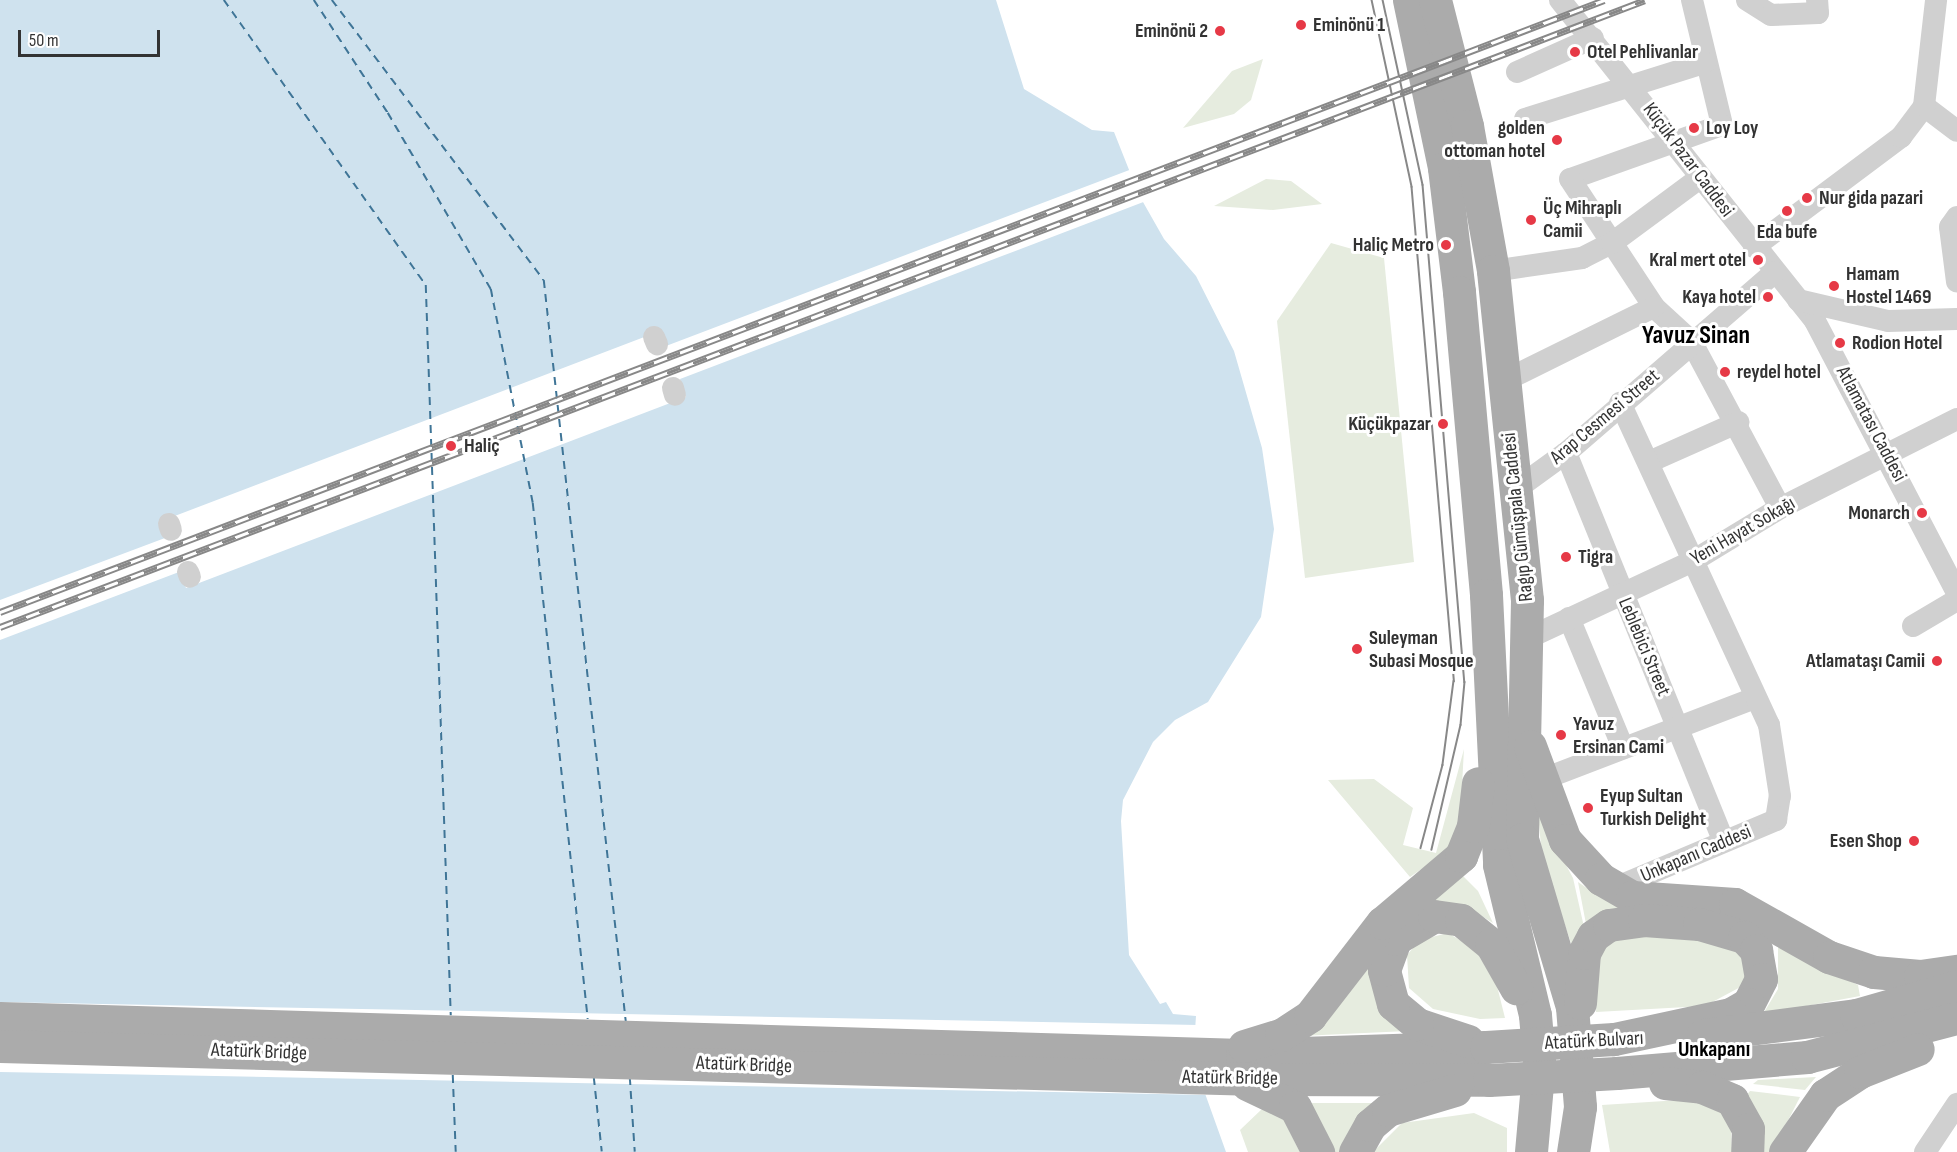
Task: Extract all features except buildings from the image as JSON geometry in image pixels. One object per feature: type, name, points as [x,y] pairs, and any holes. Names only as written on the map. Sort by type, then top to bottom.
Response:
[{"type":"main road","name":"Ragıp Gümüşpala Caddesi","points":[[1409,0],[1444,168],[1459,292],[1486,595],[1488,700],[1499,865],[1535,1015],[1538,1100],[1531,1152]]},
{"type":"main road","name":"Ragıp Gümüşpala Caddesi","points":[[1435,0],[1467,126],[1493,272],[1528,639],[1522,716],[1522,839],[1536,899],[1566,979],[1575,1034]]},
{"type":"main road","points":[[1225,1065],[1281,1035],[1310,1016],[1382,923],[1461,856],[1478,804],[1480,734],[1488,700]]},
{"type":"main road","points":[[1522,716],[1540,780],[1565,840],[1583,863],[1615,888],[1653,902],[1735,904],[1829,957],[1874,972],[1920,975],[1957,971]]},
{"type":"main road","points":[[1486,1047],[1417,1024],[1393,1004],[1384,970],[1388,951],[1406,928],[1434,916],[1472,925],[1505,962],[1535,1015]]},
{"type":"main road","points":[[1574,1152],[1580,1107],[1575,1034],[1584,953],[1593,936],[1609,925],[1644,920],[1699,924],[1744,937],[1756,950],[1761,979],[1748,1004],[1721,1017],[1614,1039]]},
{"type":"main road","name":"Atatürk Bulvarı","points":[[1225,1065],[1284,1055],[1486,1047],[1790,1028],[1911,1003],[1957,986]]},
{"type":"main road","name":"Atatürk Bridge","points":[[0,1018],[1225,1065],[1489,1080]]},
{"type":"main road","points":[[1785,1152],[1825,1095],[1860,1072],[1922,1047],[1957,1018]]},
{"type":"main road","name":"Atatürk Bulvarı","points":[[1489,1080],[1807,1057],[1957,1018]]},
{"type":"main road","name":"Atatürk Bridge","points":[[0,1046],[1225,1065]]},
{"type":"main road","points":[[1225,1065],[1295,1107],[1318,1152]]},
{"type":"main road","points":[[1617,1072],[1720,1091],[1742,1113],[1747,1152]]},
{"type":"main road","points":[[1355,1152],[1370,1125],[1388,1110],[1489,1080]]},
{"type":"main road","points":[[1580,1107],[1589,1119],[1596,1152]]},
{"type":"street","name":"Küçük Pazar Caddesi","points":[[1560,0],[1633,87],[1700,178],[1815,321]]},
{"type":"street","points":[[1692,0],[1704,63],[1722,124],[1675,144],[1570,179],[1654,308],[1691,341],[1739,422],[1780,508]]},
{"type":"street","points":[[1747,0],[1772,15],[1818,13],[1817,0]]},
{"type":"street","points":[[1754,247],[1901,136],[1924,106],[1936,0]]},
{"type":"street","points":[[1517,72],[1593,38]]},
{"type":"street","points":[[1526,119],[1704,63]]},
{"type":"street","points":[[1924,106],[1957,131]]},
{"type":"street","points":[[1493,272],[1581,258],[1612,243],[1700,178]]},
{"type":"street","points":[[1957,217],[1950,227],[1957,282]]},
{"type":"street","name":"Arap Cesmesi Street","points":[[1515,490],[1566,453],[1691,341],[1775,272]]},
{"type":"street","points":[[1798,300],[1888,321],[1957,319]]},
{"type":"street","points":[[1504,381],[1654,308]]},
{"type":"street","name":"Atlamatası Caddesi","points":[[1815,321],[1951,565],[1957,593]]},
{"type":"street","points":[[1540,780],[1755,698],[1649,462],[1620,403]]},
{"type":"street","name":"Yeni Hayat Sokağı","points":[[1528,639],[1621,593],[1693,561],[1780,508],[1957,419]]},
{"type":"street","points":[[1649,462],[1739,422]]},
{"type":"street","name":"Leblebici Street","points":[[1566,453],[1723,840]]},
{"type":"street","points":[[1913,626],[1957,600]]},
{"type":"street","points":[[1569,618],[1623,748]]},
{"type":"street","name":"Unkapanı Caddesi","points":[[1615,888],[1723,840],[1776,820],[1780,796],[1775,747],[1755,698]]},
{"type":"street","points":[[1925,1152],[1957,1104]]},
{"type":"shaded area","points":[[1263,59],[1251,100],[1234,114],[1183,128],[1232,71]]},
{"type":"shaded area","points":[[1266,179],[1291,181],[1322,204],[1273,210],[1214,206]]},
{"type":"shaded area","points":[[1331,243],[1384,258],[1414,562],[1305,578],[1277,321]]},
{"type":"shaded area","points":[[1464,749],[1460,822],[1446,852],[1410,877],[1328,780],[1374,779],[1413,808],[1403,845],[1436,853]]},
{"type":"shaded area","points":[[1538,813],[1573,878],[1584,927],[1572,946],[1542,857]]},
{"type":"shaded area","points":[[1460,873],[1478,891],[1493,923],[1467,907],[1429,904]]},
{"type":"shaded area","points":[[1578,882],[1594,893],[1627,908],[1586,924]]},
{"type":"shaded area","points":[[1448,933],[1475,949],[1497,986],[1505,1018],[1480,1019],[1433,1009],[1409,988],[1407,955],[1420,940]]},
{"type":"shaded area","points":[[1651,935],[1723,943],[1747,959],[1746,984],[1705,1006],[1596,1012],[1599,952],[1616,938]]},
{"type":"shaded area","points":[[1379,945],[1407,1031],[1301,1036]]},
{"type":"shaded area","points":[[1778,945],[1858,985],[1860,996],[1763,1014],[1778,989]]},
{"type":"shaded area","points":[[1816,1077],[1805,1090],[1753,1084],[1758,1080]]},
{"type":"shaded area","points":[[1750,1091],[1800,1097],[1772,1152],[1760,1152],[1746,1096]]},
{"type":"shaded area","points":[[1680,1100],[1715,1106],[1731,1126],[1732,1152],[1610,1152],[1602,1105]]},
{"type":"shaded area","points":[[1312,1103],[1376,1103],[1343,1152],[1328,1152],[1308,1106]]},
{"type":"shaded area","points":[[1263,1108],[1283,1118],[1300,1152],[1248,1152],[1240,1130]]},
{"type":"shaded area","points":[[1474,1113],[1507,1128],[1507,1152],[1373,1152],[1402,1123]]},
{"type":"water","points":[[0,0],[996,0],[1024,89],[1092,130],[1114,132],[1139,195],[1164,239],[1196,276],[1234,351],[1262,448],[1274,529],[1261,617],[1208,702],[1175,720],[1153,742],[1123,800],[1121,821],[1129,955],[1160,1004],[1166,1002],[1173,1014],[1196,1016],[1193,1060],[1226,1152],[0,1152]]},
{"type":"pier","points":[[1132,169],[1146,201],[680,379],[686,397],[186,588],[179,572],[0,640],[0,600],[165,538],[159,522],[660,331],[666,346]]},
{"type":"pier","points":[[0,1002],[1198,1025],[1196,1059],[1208,1095],[0,1072]]},
{"type":"ferry route","points":[[224,0],[426,285],[451,1016]]},
{"type":"ferry route","points":[[314,0],[388,113],[491,289],[533,503],[588,1019]]},
{"type":"ferry route","points":[[332,0],[544,280],[626,1022]]},
{"type":"ferry route","points":[[453,1075],[456,1152]]},
{"type":"ferry route","points":[[594,1077],[602,1152]]},
{"type":"ferry route","points":[[630,1077],[635,1152]]},
{"type":"tram line","points":[[1372,0],[1412,187],[1454,681],[1443,765],[1421,848]]},
{"type":"tram line","points":[[1383,0],[1423,185],[1465,682],[1461,725],[1432,850]]},
{"type":"railway","points":[[0,612],[1604,0]]},
{"type":"railway","points":[[0,627],[1645,0]]},
{"type":"place","name":"Eminönü 1","points":[[1301,25]]},
{"type":"place","name":"Eminönü 2","points":[[1220,31]]},
{"type":"place","name":"Otel Pehlivanlar","points":[[1575,52]]},
{"type":"place","name":"Loy Loy","points":[[1694,128]]},
{"type":"place","name":"golden ottoman hotel","points":[[1557,140]]},
{"type":"place","name":"Nur gida pazari","points":[[1807,198]]},
{"type":"place","name":"Eda bufe","points":[[1787,211]]},
{"type":"place","name":"Üç Mihraplı Camii","points":[[1531,220]]},
{"type":"place","name":"Haliç Metro","points":[[1446,245]]},
{"type":"place","name":"Kral mert otel","points":[[1758,260]]},
{"type":"place","name":"Hamam Hostel 1469","points":[[1834,286]]},
{"type":"place","name":"Kaya hotel","points":[[1768,297]]},
{"type":"place","name":"Rodion Hotel","points":[[1840,343]]},
{"type":"place","name":"reydel hotel","points":[[1725,372]]},
{"type":"place","name":"Küçükpazar","points":[[1443,424]]},
{"type":"place","name":"Haliç","points":[[451,446]]},
{"type":"place","name":"Monarch","points":[[1922,513]]},
{"type":"place","name":"Tigra","points":[[1566,557]]},
{"type":"place","name":"Suleyman Subasi Mosque","points":[[1357,649]]},
{"type":"place","name":"Atlamataşı Camii","points":[[1937,661]]},
{"type":"place","name":"Yavuz Ersinan Cami","points":[[1561,735]]},
{"type":"place","name":"Eyup Sultan Turkish Delight","points":[[1588,808]]},
{"type":"place","name":"Esen Shop","points":[[1914,841]]},
{"type":"district","name":"Yavuz Sinan","points":[[1696,336]]},
{"type":"district","name":"Unkapanı","points":[[1714,1050]]}]
